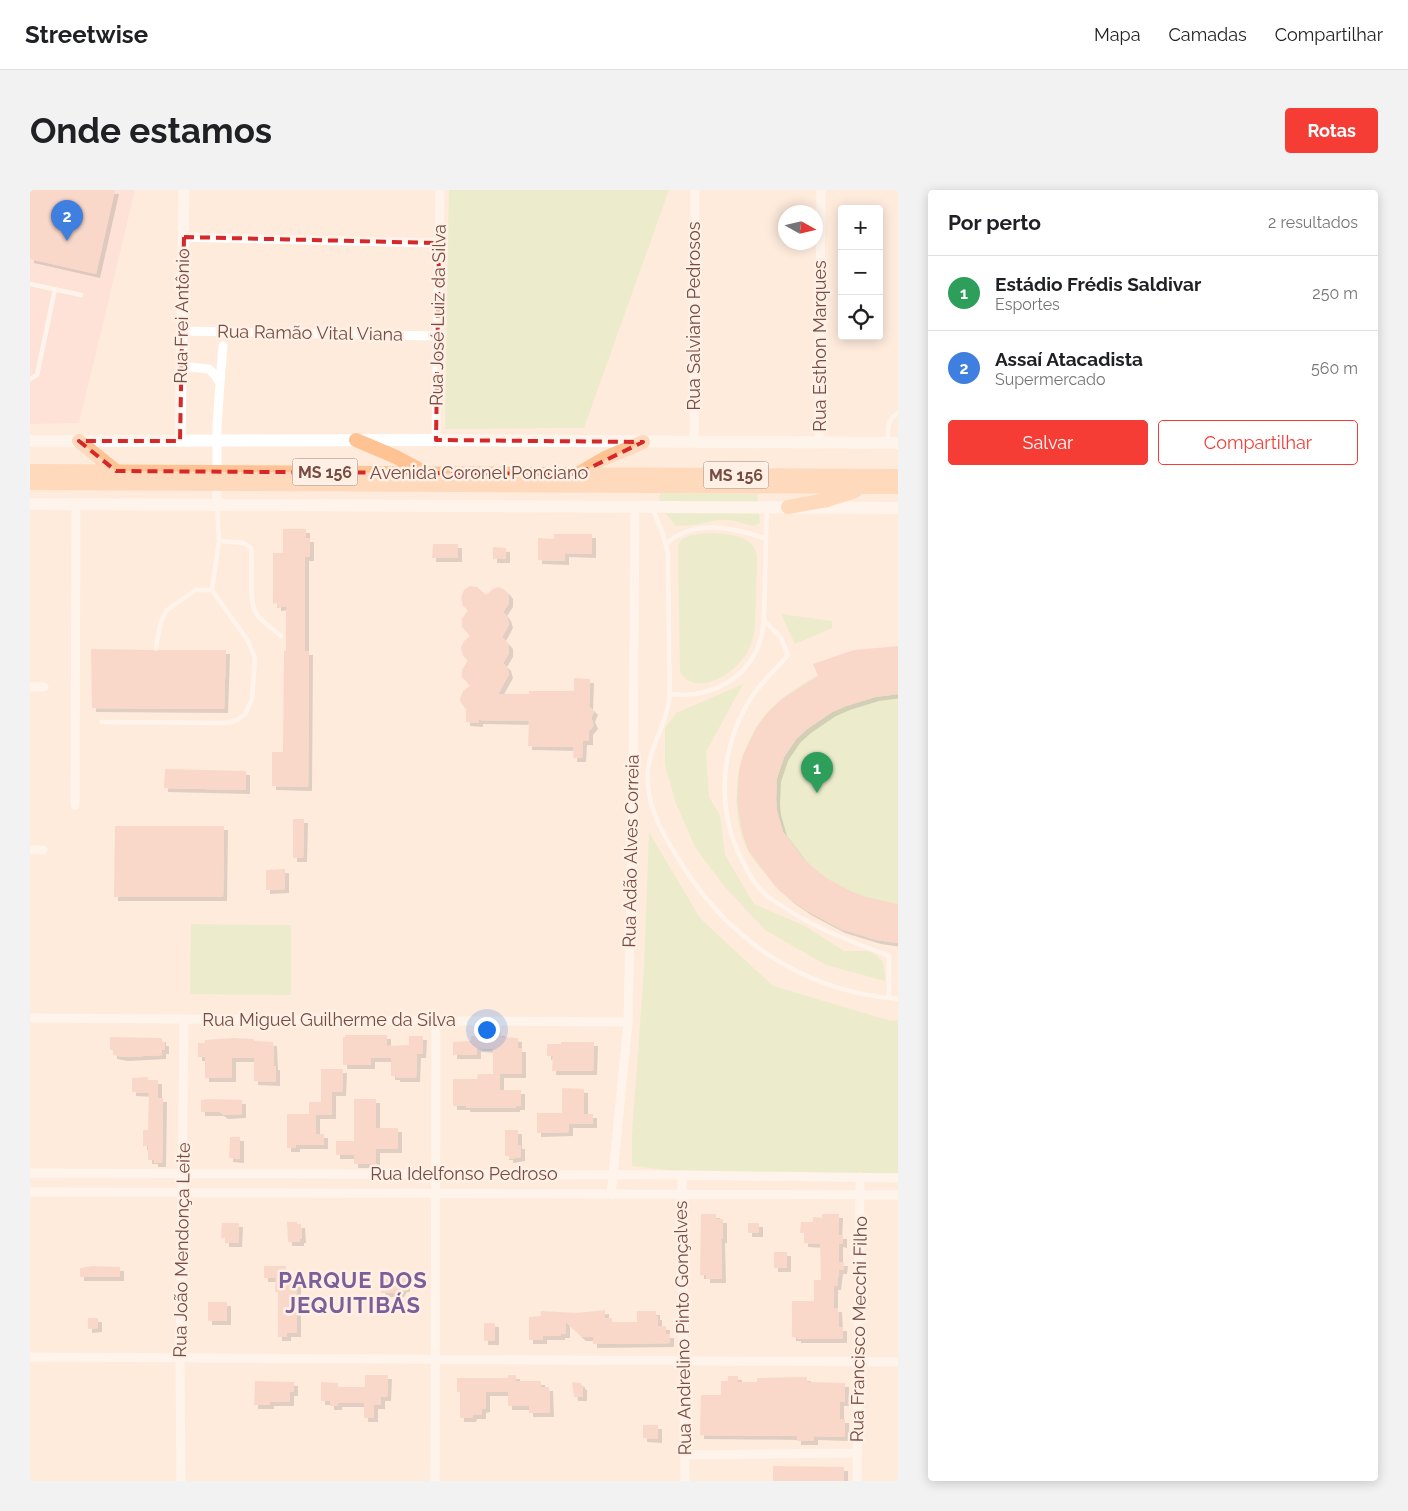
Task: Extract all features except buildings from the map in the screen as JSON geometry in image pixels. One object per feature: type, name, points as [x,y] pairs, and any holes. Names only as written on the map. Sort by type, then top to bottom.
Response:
[{"type":"main road","points":[[30,440],[893,443]]},
{"type":"main road","points":[[356,440],[396,457],[425,473]]},
{"type":"main road","points":[[79,441],[116,471]]},
{"type":"main road","points":[[577,474],[605,458],[643,442]]},
{"type":"main road","name":"Avenida Coronel Ponciano","points":[[30,471],[116,471],[171,478],[425,473],[898,476]]},
{"type":"main road","points":[[30,485],[171,478]]},
{"type":"main road","points":[[217,478],[898,487]]},
{"type":"main road","points":[[788,507],[827,500],[868,487]]},
{"type":"main road","points":[[30,504],[898,508]]},
{"type":"street","name":"Rua Frei Antônio","points":[[180,442],[184,190]]},
{"type":"street","name":"Rua José Luiz da Silva","points":[[436,440],[440,190]]},
{"type":"street","name":"Rua Salviano Pedrosos","points":[[694,442],[695,190]]},
{"type":"street","name":"Rua Esthon Marques","points":[[819,442],[821,190]]},
{"type":"street","points":[[184,237],[439,243]]},
{"type":"street","name":"Rua Ramão Vital Viana","points":[[182,331],[437,336]]},
{"type":"street","points":[[217,504],[216,441],[223,346]]},
{"type":"street","points":[[181,366],[209,369],[220,382]]},
{"type":"street","points":[[75,806],[76,504]]},
{"type":"street","name":"Rua Adão Alves Correia","points":[[611,1195],[628,1022],[633,786],[635,506]]},
{"type":"street","points":[[30,687],[44,687]]},
{"type":"street","points":[[30,850],[43,850]]},
{"type":"street","name":"Rua Miguel Guilherme da Silva","points":[[30,1018],[628,1022]]},
{"type":"street","name":"Rua João Mendonça Leite","points":[[181,1481],[180,1358],[184,1020]]},
{"type":"street","points":[[435,1481],[436,1020]]},
{"type":"street","name":"Rua Idelfonso Pedroso","points":[[30,1173],[682,1175],[898,1178]]},
{"type":"street","name":"Rua Andrelino Pinto Gonçalves","points":[[682,1175],[685,1481]]},
{"type":"street","name":"Rua Francisco Mecchi Filho","points":[[856,1481],[860,1177]]},
{"type":"street","name":"Rua Idelfonso Pedroso","points":[[30,1192],[898,1195]]},
{"type":"street","points":[[30,1357],[898,1362]]},
{"type":"street","points":[[685,1455],[857,1454]]},
{"type":"lane","points":[[30,284],[81,295]]},
{"type":"lane","points":[[30,380],[37,375],[55,290]]},
{"type":"lane","points":[[893,443],[888,426],[890,420],[898,413]]},
{"type":"lane","points":[[101,722],[227,723],[237,720],[245,714],[252,699],[254,658],[248,641],[212,590],[219,541],[217,504]]},
{"type":"lane","points":[[652,506],[668,554],[669,694],[667,709],[656,738],[648,769],[648,788],[652,807],[661,828],[679,861],[696,886],[738,932],[769,956],[785,966],[820,982],[839,988],[898,999]]},
{"type":"lane","points":[[669,694],[680,696],[704,693],[719,688],[733,680],[753,656],[761,639],[764,620],[767,507]]},
{"type":"lane","points":[[666,544],[682,533],[698,528],[747,532],[766,539]]},
{"type":"lane","points":[[219,541],[244,543],[251,548],[253,606],[262,620],[281,636]]},
{"type":"lane","points":[[156,647],[161,621],[167,610],[196,590],[212,590]]},
{"type":"lane","points":[[764,620],[781,638],[788,654],[754,695],[741,719],[730,748],[724,779],[725,804],[737,851],[747,870],[764,894],[816,927],[890,956],[889,998]]},
{"type":"highlighted area","points":[[184,237],[439,243],[436,440],[643,442],[577,474],[116,471],[79,441],[180,441]]},
{"type":"shaded area","points":[[30,190],[135,190],[79,423],[30,424]]},
{"type":"green space","points":[[449,190],[669,190],[584,428],[445,429]]},
{"type":"green space","points":[[661,493],[757,494],[760,523],[753,526],[731,520],[717,520],[694,525],[676,526],[661,508],[659,497]]},
{"type":"green space","points":[[707,533],[737,536],[750,543],[754,548],[757,556],[755,628],[749,649],[736,666],[721,678],[703,683],[694,683],[686,679],[680,672],[678,547],[685,537]]},
{"type":"green space","points":[[781,614],[832,621],[832,628],[795,644]]},
{"type":"green space","points":[[898,655],[898,943],[879,940],[844,930],[811,914],[782,892],[748,851],[741,833],[737,814],[737,795],[738,776],[745,750],[762,718],[775,705],[797,687],[822,673],[856,663]]},
{"type":"green space","points":[[743,684],[706,752],[709,797],[720,815],[725,855],[754,904],[805,926],[844,951],[868,951],[876,955],[883,962],[885,981],[826,965],[765,930],[724,886],[695,847],[675,801],[665,765],[665,728],[676,713]]},
{"type":"green space","points":[[649,832],[700,918],[773,986],[891,1021],[898,1020],[898,1173],[694,1173],[632,1166],[632,1134],[644,970]]},
{"type":"green space","points":[[191,924],[291,925],[291,995],[190,994]]},
{"type":"place","name":"Assaí Atacadista","points":[[67,241]]},
{"type":"place","name":"Estádio Frédis Saldivar","points":[[817,793]]},
{"type":"district","name":"PARQUE DOS JEQUITIBÁS","points":[[353,1292]]}]
